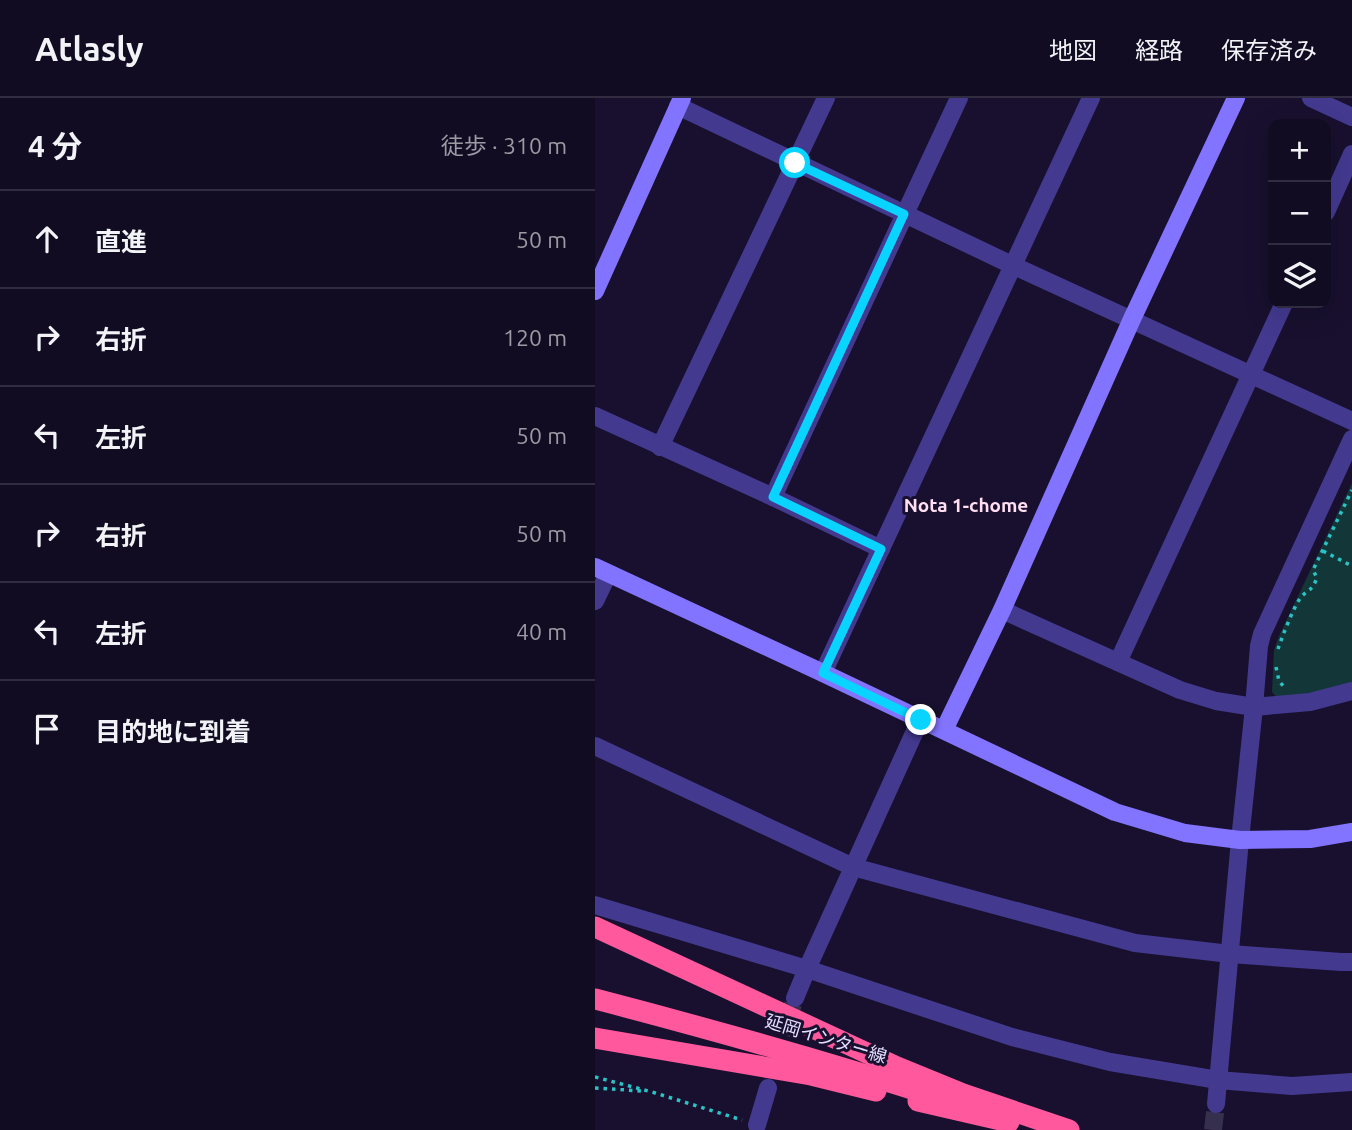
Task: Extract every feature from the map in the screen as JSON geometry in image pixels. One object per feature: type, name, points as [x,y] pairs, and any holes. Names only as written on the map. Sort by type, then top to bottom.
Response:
[{"type":"highway","points":[[595,927],[897,1067],[963,1094],[1069,1130]]},
{"type":"highway","name":"延岡インター線","points":[[595,999],[829,1062],[1042,1130]]},
{"type":"highway","points":[[595,1038],[811,1075],[1042,1130]]},
{"type":"street","points":[[660,447],[826,98]]},
{"type":"street","points":[[773,497],[959,98]]},
{"type":"street","points":[[823,673],[1091,98]]},
{"type":"street","points":[[944,730],[1002,610],[1132,319],[1235,98]]},
{"type":"street","points":[[1311,98],[1352,117]]},
{"type":"street","points":[[595,291],[680,102],[795,163],[1352,421]]},
{"type":"street","points":[[1331,201],[1352,155]]},
{"type":"street","points":[[1118,662],[1282,308]]},
{"type":"street","points":[[595,416],[881,549]]},
{"type":"street","points":[[1216,1104],[1259,646],[1262,634],[1352,439]]},
{"type":"street","points":[[595,601],[601,571],[1115,812],[1185,833],[1240,840],[1310,839],[1352,832]]},
{"type":"street","points":[[1002,610],[1180,690],[1216,701],[1254,707],[1310,702],[1352,691]]},
{"type":"street","points":[[795,998],[921,720]]},
{"type":"street","points":[[595,746],[853,867],[1135,943],[1230,954],[1352,962]]},
{"type":"street","points":[[595,905],[807,969],[1012,1037],[1110,1062],[1218,1080],[1292,1086],[1352,1082]]},
{"type":"street","points":[[757,1125],[768,1088]]},
{"type":"path","points":[[1285,689],[1279,681],[1276,667],[1278,649],[1302,596],[1311,590],[1317,578],[1313,570],[1352,490]]},
{"type":"path","points":[[1323,551],[1352,566]]},
{"type":"path","points":[[595,1077],[757,1125]]},
{"type":"path","points":[[595,1088],[652,1092]]},
{"type":"green space","points":[[1352,483],[1352,685],[1277,698],[1272,692],[1274,650]]},
{"type":"tunnel","points":[[776,1061],[793,1004]]},
{"type":"tunnel","points":[[1213,1130],[1216,1104]]},
{"type":"district","name":"Nota 1-chome","points":[[966,505]]},
{"type":"route","points":[[795,163],[904,214],[773,497],[881,549],[823,673],[921,720]]}]
